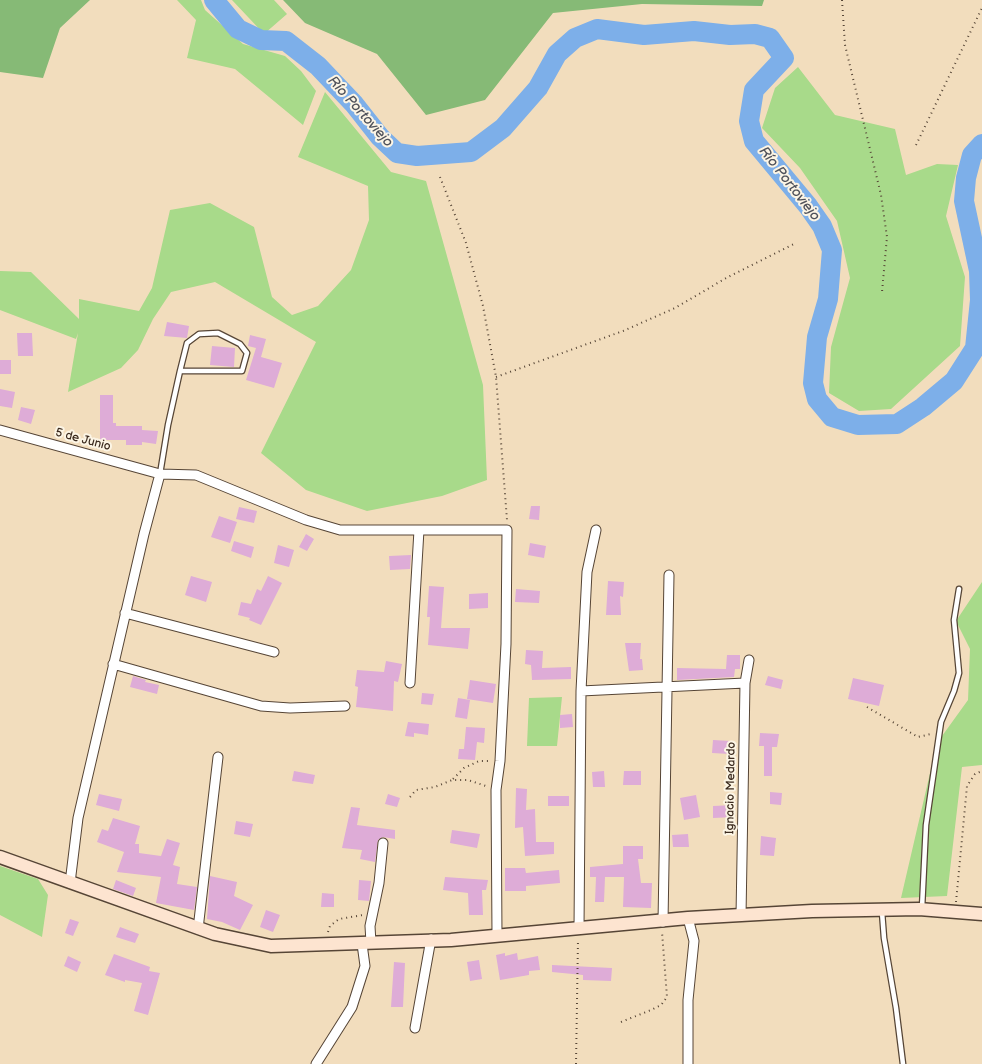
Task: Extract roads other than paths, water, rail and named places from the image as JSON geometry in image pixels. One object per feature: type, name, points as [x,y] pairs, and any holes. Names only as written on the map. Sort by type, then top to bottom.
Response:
[{"type":"street","name":"5 de Junio","points":[[0,430],[160,474],[196,475],[306,520],[340,530],[507,530],[506,644],[500,761],[496,790],[497,936]]},
{"type":"street","points":[[70,883],[78,818],[125,613],[160,474]]},
{"type":"street","points":[[410,683],[419,530]]},
{"type":"street","points":[[579,928],[581,691],[587,572],[596,530]]},
{"type":"street","points":[[662,922],[669,575]]},
{"type":"street","points":[[125,613],[274,652]]},
{"type":"street","name":"Ignacio Medardo","points":[[741,916],[745,684],[749,660]]},
{"type":"street","points":[[113,664],[261,706],[290,708],[345,706]]},
{"type":"street","points":[[581,691],[745,684]]},
{"type":"street","points":[[198,929],[218,757]]},
{"type":"street","points":[[316,1064],[352,1007],[365,966],[383,843]]},
{"type":"street","points":[[0,857],[198,929],[271,946],[497,936],[662,922],[688,918],[812,911],[922,909],[982,914]]},
{"type":"street","points":[[688,918],[694,941],[688,1000],[688,1064]]},
{"type":"street","points":[[415,1028],[431,939]]},
{"type":"lane","points":[[160,474],[180,371],[187,342],[199,334],[218,333],[240,344],[247,353],[242,372],[180,371]]},
{"type":"lane","points":[[922,909],[926,825],[939,733],[941,722],[954,691],[959,673],[954,620],[959,589]]},
{"type":"lane","points":[[882,909],[884,938],[903,1064]]},
{"type":"waterway","name":"Río Portoviejo","points":[[214,0],[238,29],[261,40],[286,41],[318,66],[354,104],[380,137],[397,153],[417,156],[471,152],[503,128],[538,88],[557,54],[575,38],[597,29],[644,35],[694,31],[730,35],[755,34],[770,38],[784,58],[754,90],[749,121],[754,141],[808,206],[822,226],[832,250],[828,299],[817,337],[813,383],[817,399],[832,417],[858,425],[897,424],[923,407],[954,381],[975,348],[980,300],[979,271],[964,201],[966,178],[972,155],[982,144]]}]
